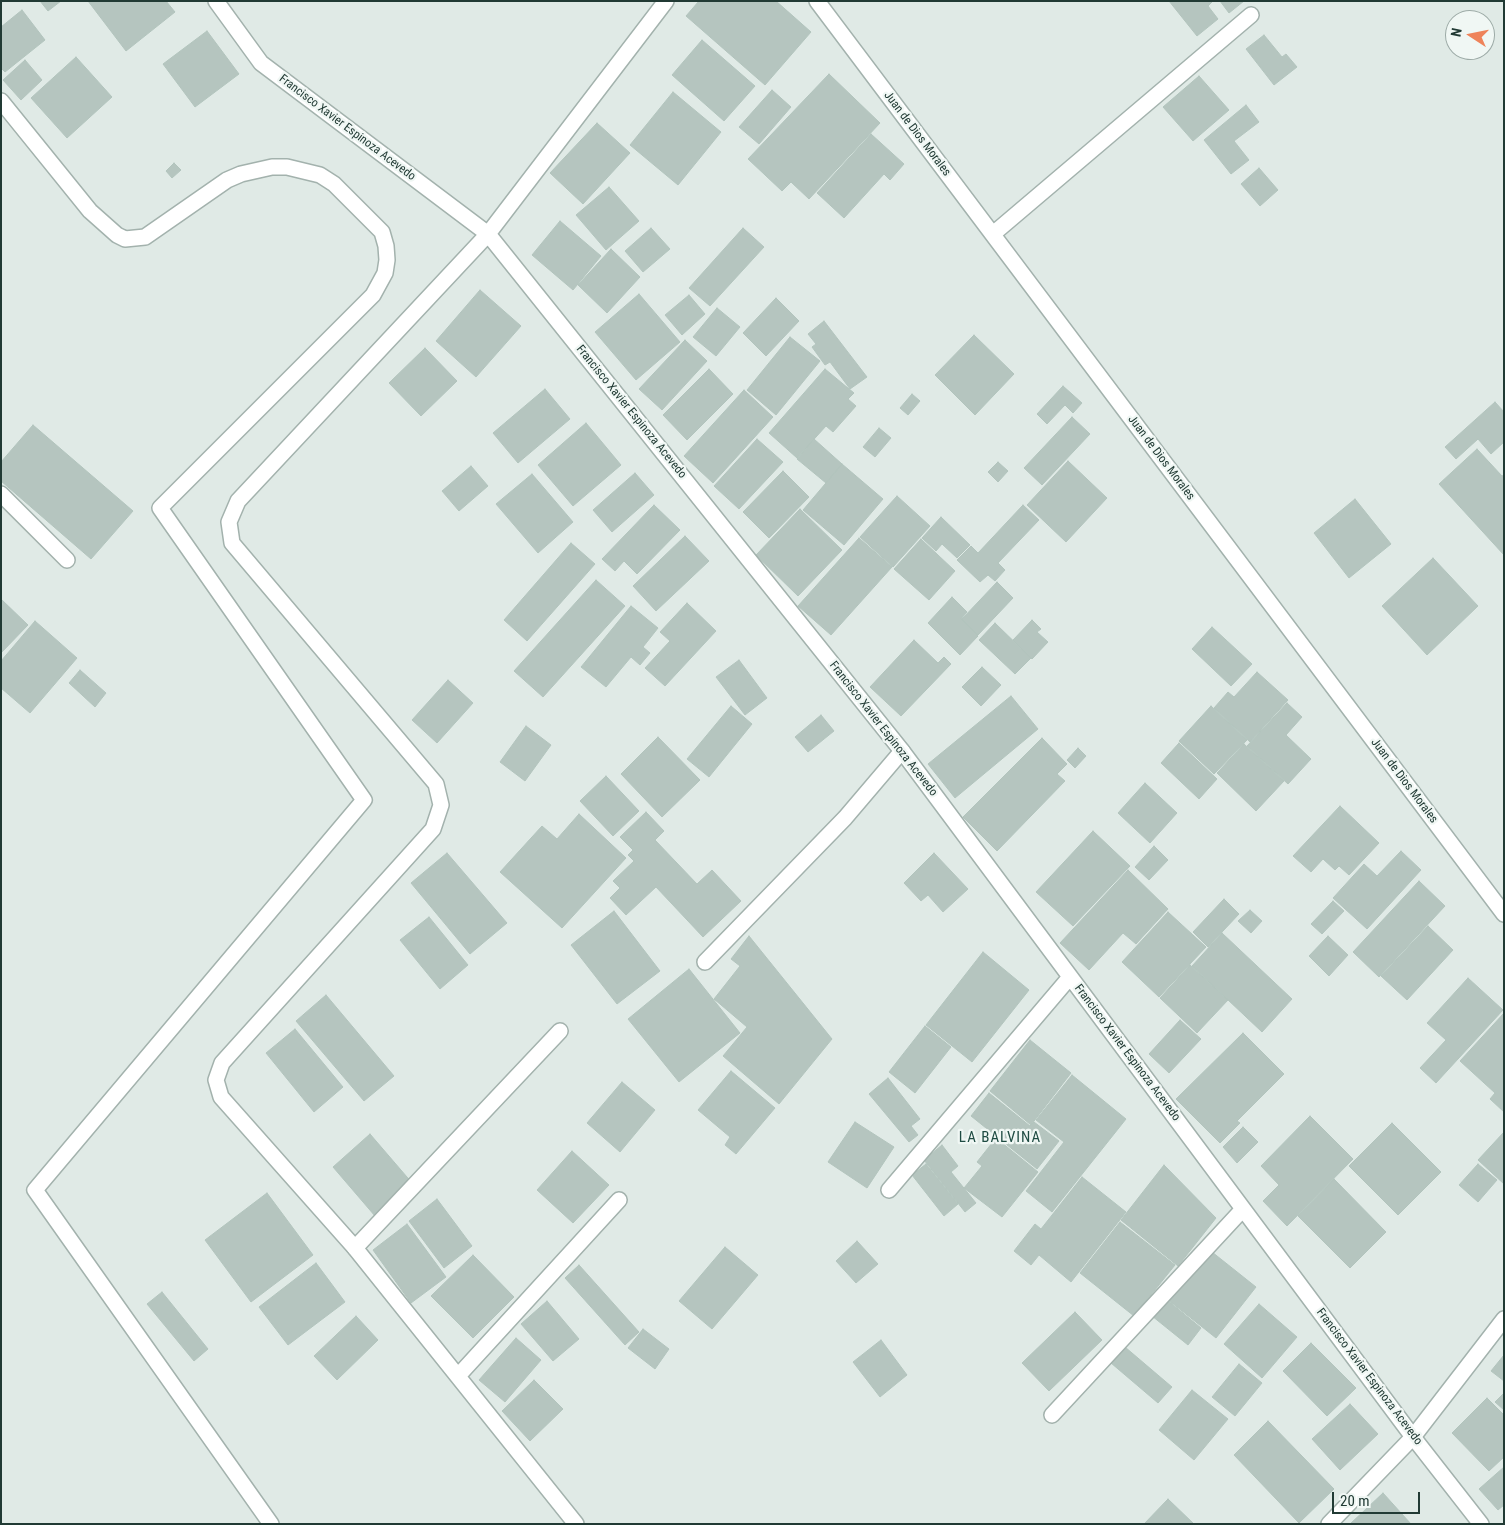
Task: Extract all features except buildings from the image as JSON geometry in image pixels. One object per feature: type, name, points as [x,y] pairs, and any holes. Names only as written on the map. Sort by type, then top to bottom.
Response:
[{"type":"street","name":"Francisco Xavier Espinoza Acevedo","points":[[216,1],[261,63],[488,234],[902,751],[1413,1437],[1481,1524]]},
{"type":"street","points":[[576,1524],[355,1248],[221,1097],[216,1080],[222,1062],[433,829],[440,805],[436,784],[232,543],[229,522],[238,501],[488,234],[666,1]]},
{"type":"street","name":"Juan de Dios Morales","points":[[817,1],[1504,914]]},
{"type":"street","points":[[993,234],[1251,15]]},
{"type":"street","points":[[1,101],[90,211],[117,235],[125,239],[145,237],[227,180],[241,174],[272,167],[287,167],[320,176],[334,184],[382,232],[386,246],[387,260],[385,273],[373,296],[160,508],[364,800],[35,1190],[271,1524]]},
{"type":"street","points":[[1,494],[67,560]]},
{"type":"street","points":[[705,962],[845,818],[902,751]]},
{"type":"street","points":[[889,1190],[1070,977]]},
{"type":"street","points":[[355,1248],[560,1031]]},
{"type":"street","points":[[458,1376],[619,1200]]},
{"type":"street","points":[[1052,1415],[1243,1209]]},
{"type":"street","points":[[1329,1524],[1413,1437],[1504,1319]]},
{"type":"district","name":"LA BALVINA","points":[[1000,1138]]}]
